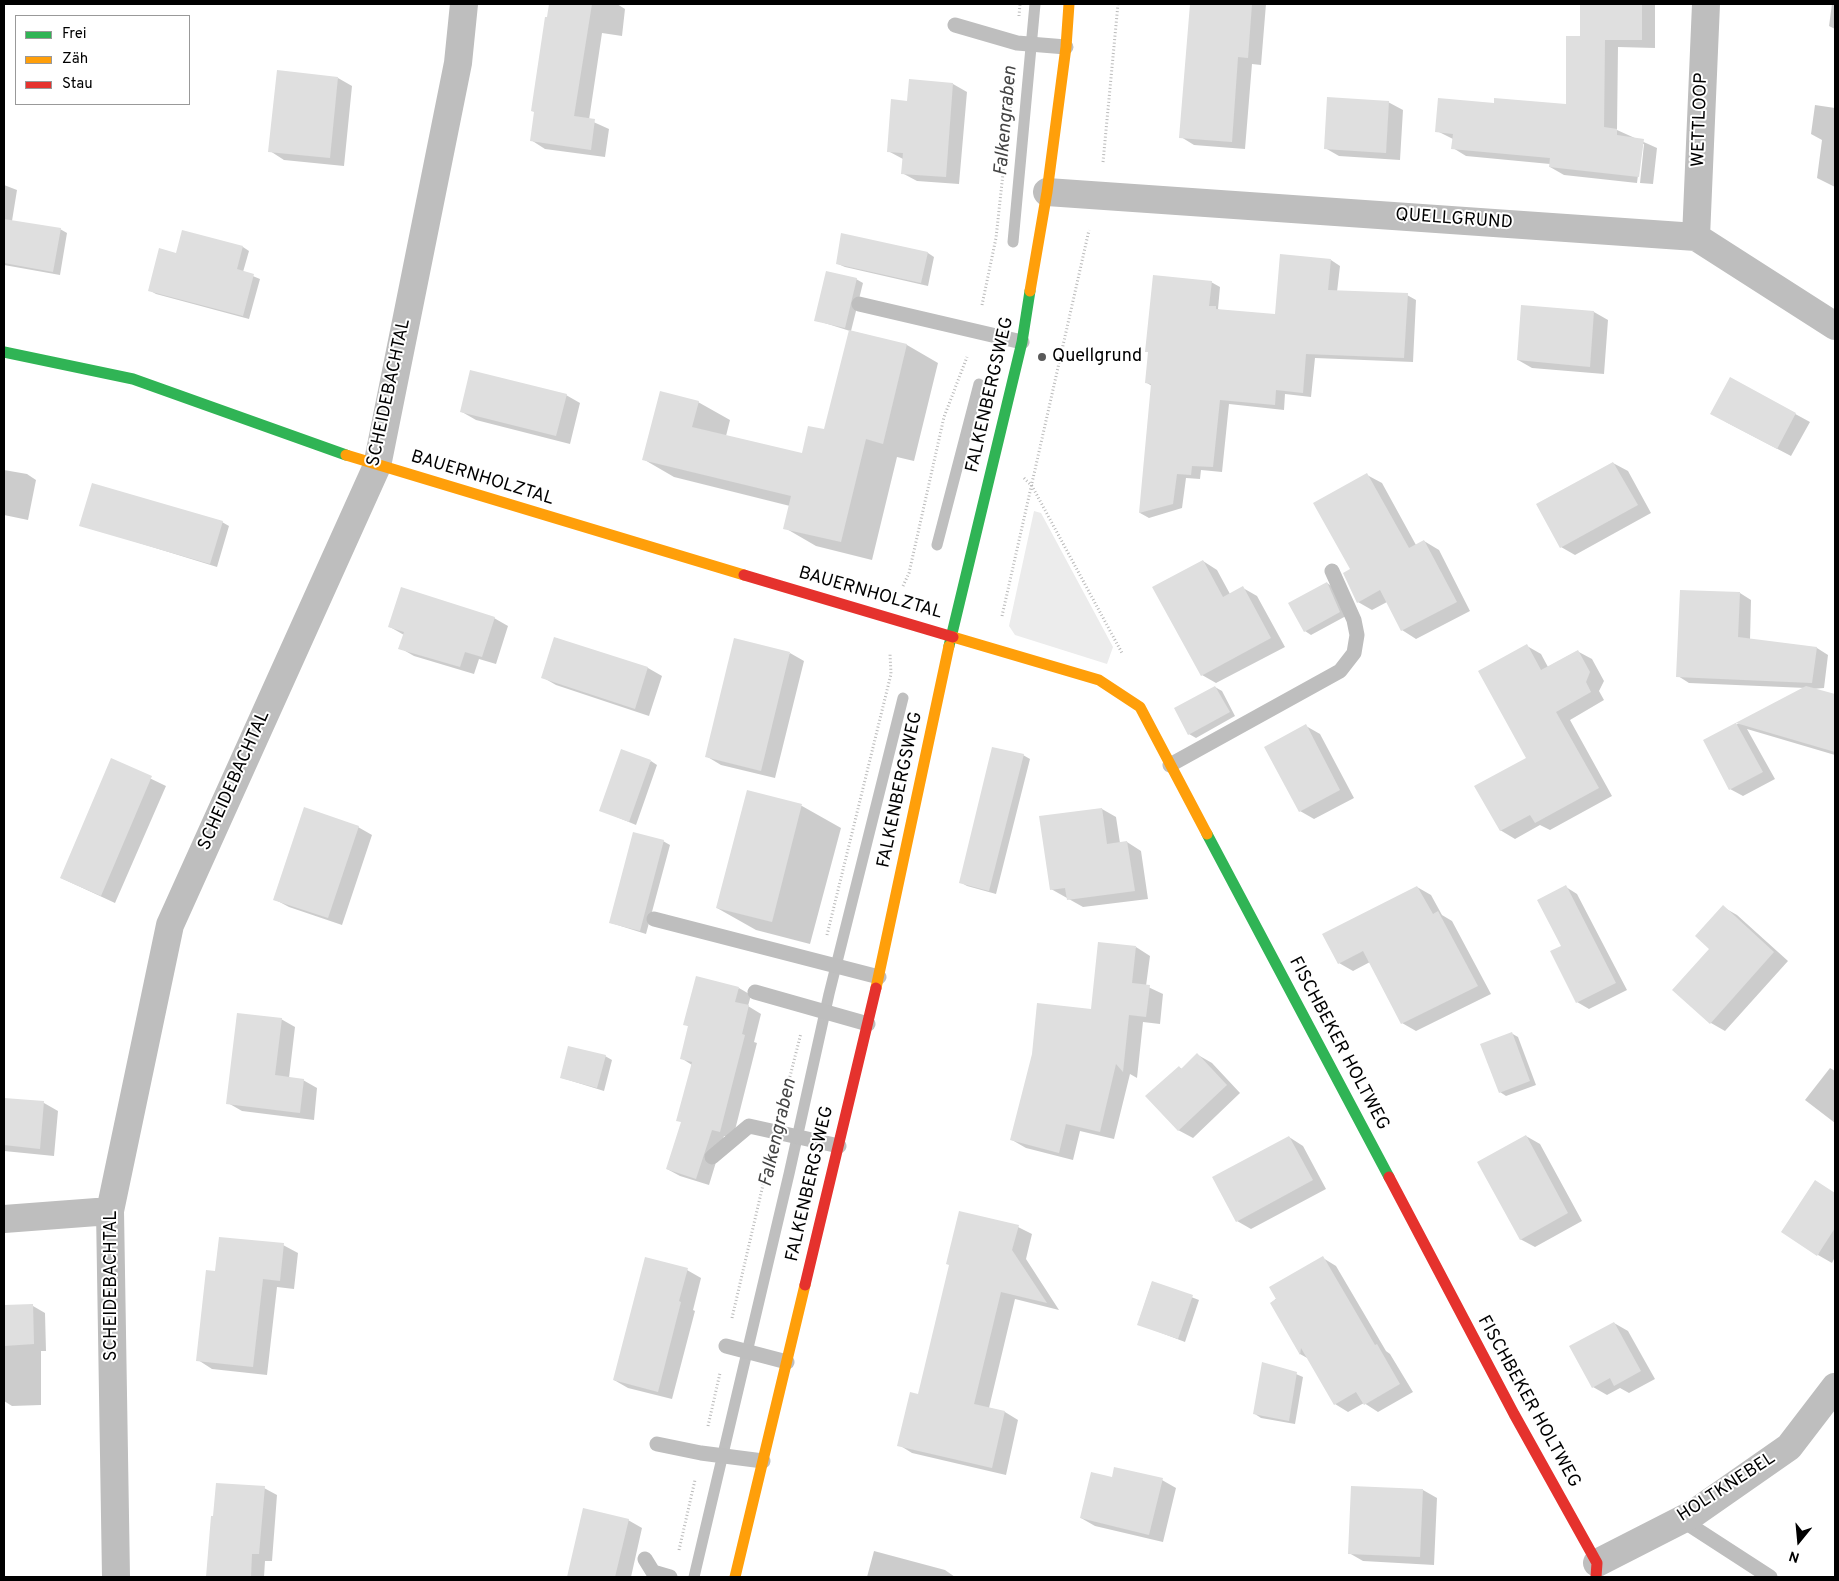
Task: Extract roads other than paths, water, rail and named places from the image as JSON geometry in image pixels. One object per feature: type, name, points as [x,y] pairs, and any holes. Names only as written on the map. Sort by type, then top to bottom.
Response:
[{"type":"street","name":"SCHEIDEBACHTAL","points":[[116,1577],[110,1210],[170,925],[377,466],[458,63],[464,4]]},
{"type":"street","name":"FALKENBERGSWEG","points":[[735,1577],[879,977],[951,636],[1022,342],[1047,192],[1066,47],[1069,4]]},
{"type":"street","name":"WETTLOOP","points":[[1696,237],[1706,4]]},
{"type":"street","name":"QUELLGRUND","points":[[1047,192],[1696,237],[1835,326]]},
{"type":"street","name":"BAUERNHOLZTAL","points":[[4,352],[133,379],[377,466],[888,619],[951,636]]},
{"type":"street","name":"FISCHBEKER HOLTWEG","points":[[951,636],[995,647],[1099,680],[1140,707],[1597,1570]]},
{"type":"street","points":[[4,1219],[110,1210]]},
{"type":"street","name":"HOLTKNEBEL","points":[[1597,1570],[1682,1520],[1790,1448],[1835,1387]]},
{"type":"lane","points":[[955,25],[1020,43],[1066,47]]},
{"type":"lane","points":[[859,304],[1022,342]]},
{"type":"lane","points":[[1170,765],[1340,671],[1354,653],[1357,635],[1354,620],[1332,571]]},
{"type":"lane","points":[[654,919],[879,977]]},
{"type":"lane","points":[[755,992],[812,1010],[868,1024]]},
{"type":"lane","points":[[712,1157],[749,1126],[838,1146]]},
{"type":"lane","points":[[732,1347],[787,1362]]},
{"type":"lane","points":[[656,1444],[706,1454],[763,1462]]},
{"type":"lane","points":[[1682,1520],[1770,1577]]},
{"type":"lane","points":[[644,1560],[653,1572],[670,1577]]},
{"type":"waterway","name":"Falkengraben","points":[[1013,242],[1035,4]]},
{"type":"waterway","name":"Falkengraben","points":[[937,545],[979,384]]},
{"type":"waterway","name":"Falkengraben","points":[[694,1577],[789,1174],[829,994],[903,698]]},
{"type":"place","name":"Quellgrund","points":[[1042,357]]}]
